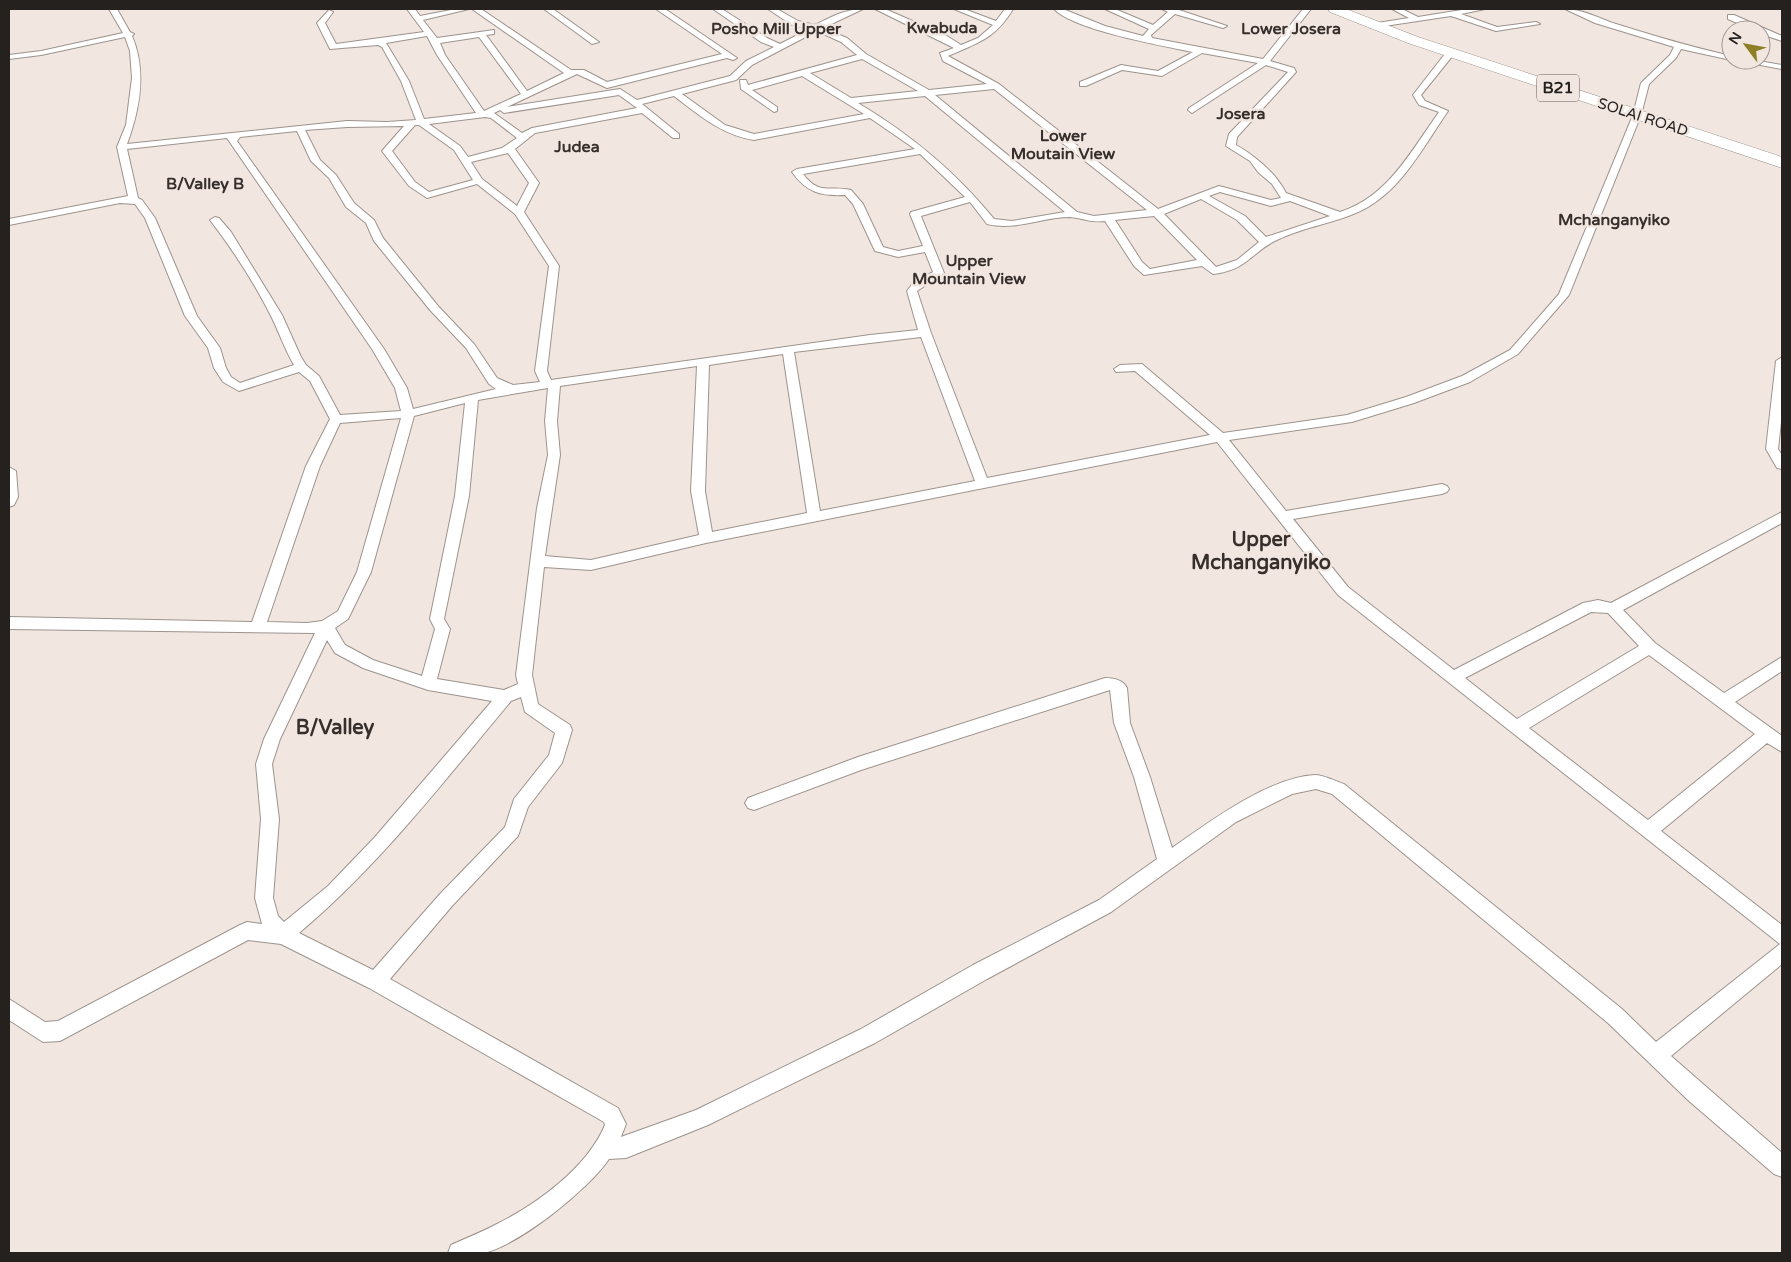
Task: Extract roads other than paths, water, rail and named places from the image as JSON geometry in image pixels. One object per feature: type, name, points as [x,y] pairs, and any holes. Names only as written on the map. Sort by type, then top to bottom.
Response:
[{"type":"highway","name":"SOLAI ROAD","points":[[1335,9],[1374,26],[1782,163]]},
{"type":"street","points":[[113,9],[130,34],[136,59],[137,91],[129,130],[122,146],[133,189],[133,199]]},
{"type":"street","points":[[411,9],[430,33],[441,55],[483,114],[494,116],[521,137]]},
{"type":"street","points":[[419,19],[465,9]]},
{"type":"street","points":[[476,9],[571,74]]},
{"type":"street","points":[[548,9],[595,42]]},
{"type":"street","points":[[660,9],[728,55],[748,63]]},
{"type":"street","points":[[716,9],[764,40],[781,47]]},
{"type":"street","points":[[772,9],[795,23],[818,28],[844,40],[864,56],[927,93],[1073,214],[1088,219],[1109,219],[1128,214],[1158,213],[1219,189],[1271,203],[1288,199]]},
{"type":"street","points":[[830,9],[840,15]]},
{"type":"street","points":[[635,103],[733,78],[748,63],[840,15],[859,9]]},
{"type":"street","points":[[879,9],[944,38],[960,48]]},
{"type":"street","points":[[958,9],[999,25]]},
{"type":"street","points":[[1009,9],[999,25],[981,41],[943,54],[946,59],[996,86],[1158,213],[1213,271],[1229,271],[1238,266],[1264,241],[1340,216],[1368,204],[1390,187],[1444,110],[1422,103],[1417,95],[1451,52]]},
{"type":"street","points":[[1058,9],[1101,27],[1140,39],[1265,62],[1292,72],[1232,136],[1230,141],[1234,149],[1253,159],[1261,170],[1276,183],[1282,195],[1288,199],[1340,216]]},
{"type":"street","points":[[1108,9],[1154,28]]},
{"type":"street","points":[[1192,110],[1265,62],[1307,9]]},
{"type":"street","points":[[1396,9],[1417,19]]},
{"type":"street","points":[[1374,26],[1481,9]]},
{"type":"street","points":[[1568,9],[1598,21],[1679,46],[1721,56]]},
{"type":"street","points":[[1148,39],[1146,36],[1172,10],[1223,26]]},
{"type":"street","points":[[329,12],[321,23],[333,47],[380,42],[430,33]]},
{"type":"street","points":[[1452,13],[1496,29],[1536,24]]},
{"type":"street","points":[[1732,17],[1738,20]]},
{"type":"street","points":[[435,41],[482,35],[505,29]]},
{"type":"street","points":[[9,57],[41,53],[130,34]]},
{"type":"street","points":[[482,35],[527,96]]},
{"type":"street","points":[[376,981],[446,900],[512,831],[520,804],[556,758],[564,730],[531,707],[524,675],[544,508],[554,454],[550,421],[554,386],[544,380],[542,371],[554,266],[519,212],[478,181],[457,148],[417,122],[405,81],[386,46],[380,42]]},
{"type":"street","points":[[538,562],[592,565],[706,538],[1220,437],[1348,419],[1410,400],[1466,379],[1514,352],[1564,295],[1637,115],[1645,83],[1673,56],[1679,46]]},
{"type":"street","points":[[1083,84],[1121,67],[1159,74],[1200,51]]},
{"type":"street","points":[[483,114],[527,96],[576,71],[584,72],[600,84],[607,85],[728,55]]},
{"type":"street","points":[[745,89],[864,56]]},
{"type":"street","points":[[804,73],[872,114],[922,151],[972,198],[991,222],[1012,224],[1073,214]]},
{"type":"street","points":[[733,78],[744,83],[745,89],[774,110]]},
{"type":"street","points":[[850,101],[996,86]]},
{"type":"street","points":[[674,92],[732,132],[744,136],[754,137],[872,114]]},
{"type":"street","points":[[122,146],[347,124],[387,125],[417,122],[483,114],[613,93],[623,93],[676,136]]},
{"type":"street","points":[[464,161],[509,149],[519,143],[521,137],[532,132],[643,110]]},
{"type":"street","points":[[417,122],[387,151],[412,184],[424,193],[432,194],[478,181]]},
{"type":"street","points":[[300,129],[316,161],[334,177],[350,205],[370,222],[378,239],[434,308],[470,346],[493,381],[500,386],[514,389]]},
{"type":"street","points":[[9,623],[307,629],[326,626],[343,615],[364,572],[408,414],[401,388],[378,349],[246,158],[232,141],[234,136]]},
{"type":"street","points":[[509,149],[518,155],[525,171],[534,183],[519,212]]},
{"type":"street","points":[[922,151],[797,172],[807,186],[819,193],[848,192],[856,199],[872,239],[879,249],[898,254],[929,248]]},
{"type":"street","points":[[1202,196],[1241,218],[1264,241]]},
{"type":"street","points":[[972,198],[915,214],[939,272],[931,279],[917,284],[912,291],[925,333],[983,484]]},
{"type":"street","points":[[9,222],[100,203],[133,199],[139,202],[150,218],[191,316],[214,348],[227,379],[240,387],[301,367]]},
{"type":"street","points":[[1109,219],[1138,264],[1148,273],[1205,262]]},
{"type":"street","points":[[215,220],[226,232],[251,272],[276,315],[301,367],[315,379],[336,419]]},
{"type":"street","points":[[336,419],[408,414],[472,397],[514,389],[788,350],[925,333]]},
{"type":"street","points":[[788,350],[814,517]]},
{"type":"street","points":[[1782,361],[1772,449],[1782,465]]},
{"type":"street","points":[[703,362],[698,491],[706,538]]},
{"type":"street","points":[[1120,369],[1138,368],[1220,437],[1342,591],[1517,726],[1782,936]]},
{"type":"street","points":[[428,684],[443,629],[437,619],[462,496],[472,397]]},
{"type":"street","points":[[258,627],[313,466],[336,419]]},
{"type":"street","points":[[9,471],[9,493]]},
{"type":"street","points":[[1284,516],[1442,489]]},
{"type":"street","points":[[1615,609],[1629,597],[1782,516]]},
{"type":"street","points":[[1454,677],[1588,607],[1598,606],[1615,609]]},
{"type":"street","points":[[1615,609],[1616,614],[1650,647],[1782,745]]},
{"type":"street","points":[[326,626],[340,649],[368,664],[428,684],[505,697]]},
{"type":"street","points":[[326,626],[272,739],[264,764],[270,819],[264,898],[270,920],[283,934],[376,981],[595,1104],[611,1115],[616,1124],[613,1134],[593,1165],[564,1191],[512,1228],[466,1251]]},
{"type":"street","points":[[1517,726],[1650,647]]},
{"type":"street","points":[[1724,701],[1782,663]]},
{"type":"street","points":[[754,803],[868,761],[1105,684],[1112,684],[1119,688],[1118,700],[1125,734],[1141,775],[1167,862]]},
{"type":"street","points":[[9,1009],[43,1032],[60,1031],[247,931],[283,934],[334,892],[354,871],[505,697],[526,687]]},
{"type":"street","points":[[1648,831],[1766,734]]},
{"type":"street","points":[[602,1149],[626,1147],[701,1118],[868,1036],[980,972],[1105,906],[1230,817],[1289,787],[1316,782],[1338,789],[1615,1016],[1656,1056],[1782,1166]]},
{"type":"street","points":[[1656,1056],[1782,952]]},
{"type":"district","name":"Kwabuda","points":[[942,28]]},
{"type":"district","name":"Posho Mill Upper","points":[[776,29]]},
{"type":"district","name":"Lower Josera","points":[[1291,29]]},
{"type":"district","name":"Josera","points":[[1241,114]]},
{"type":"district","name":"Lower Moutain View","points":[[1063,145]]},
{"type":"district","name":"Judea","points":[[577,147]]},
{"type":"district","name":"B/Valley B","points":[[205,184]]},
{"type":"district","name":"Mchanganyiko","points":[[1614,220]]},
{"type":"district","name":"Upper Mountain View","points":[[969,270]]},
{"type":"district","name":"Upper Mchanganyiko","points":[[1261,552]]},
{"type":"district","name":"B/Valley","points":[[335,728]]}]
